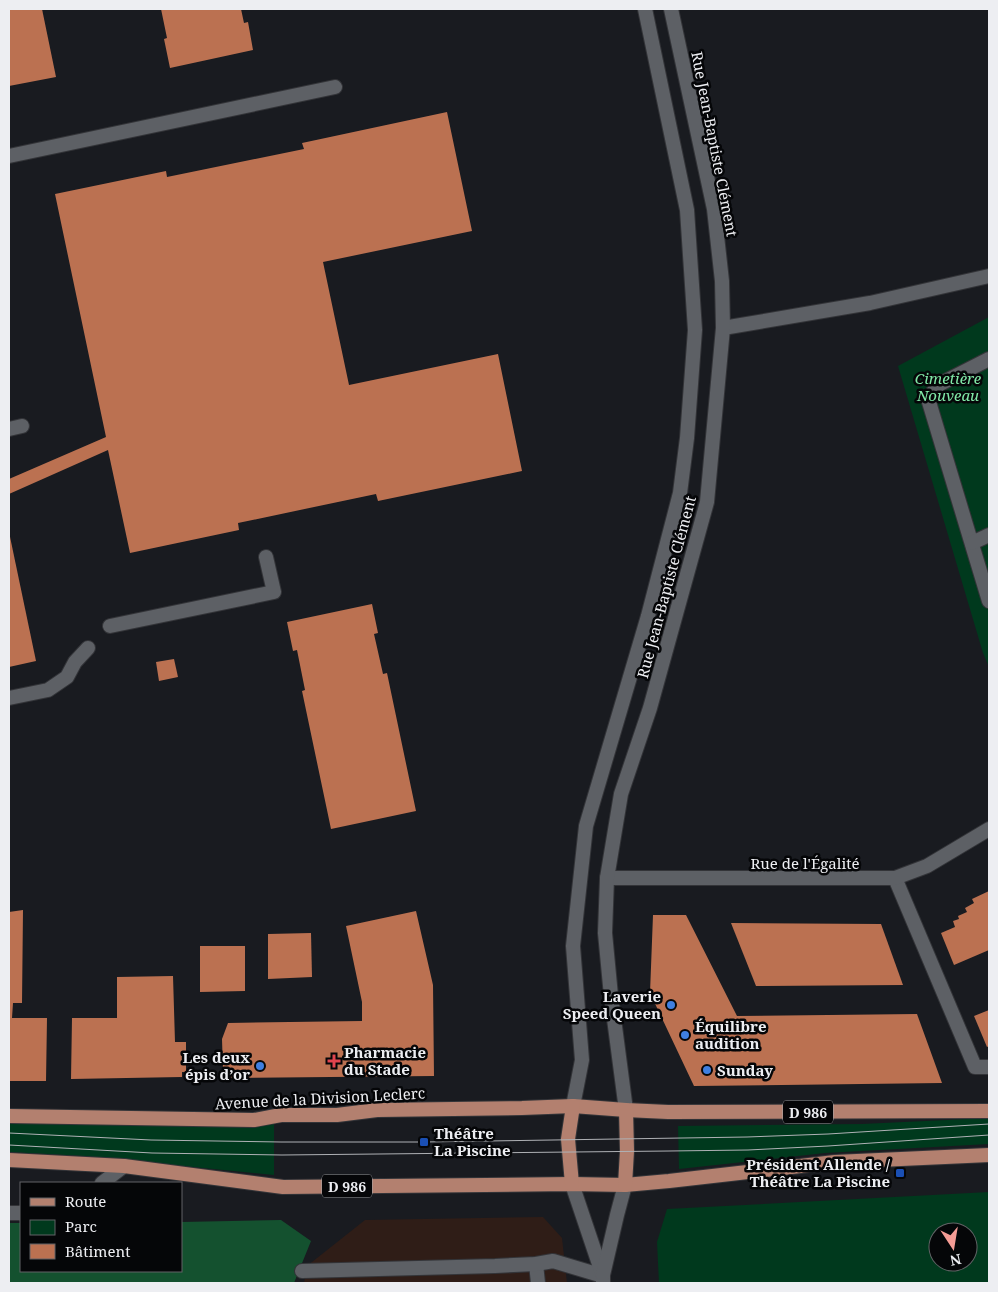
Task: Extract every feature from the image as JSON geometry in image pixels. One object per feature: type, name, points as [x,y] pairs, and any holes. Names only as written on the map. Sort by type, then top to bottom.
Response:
[{"type":"main road","name":"Rue Jean-Baptiste Clément","points":[[573,1106],[582,1060],[573,946],[586,826],[648,616],[680,493],[687,438],[695,330],[687,210],[645,9]]},
{"type":"main road","name":"Rue Jean-Baptiste Clément","points":[[626,1110],[613,1014],[605,933],[607,878],[621,794],[650,708],[707,502],[723,328],[722,281],[714,209],[672,9]]},
{"type":"main road","points":[[9,156],[335,87]]},
{"type":"main road","points":[[723,328],[870,302],[989,276]]},
{"type":"main road","points":[[989,359],[940,384],[933,392],[929,402],[989,601]]},
{"type":"main road","points":[[972,543],[989,535]]},
{"type":"main road","points":[[110,626],[274,592],[266,557]]},
{"type":"main road","points":[[9,698],[48,690],[67,677],[75,662],[88,648]]},
{"type":"main road","name":"Rue de l'Égalité","points":[[607,878],[895,878],[927,866],[989,829]]},
{"type":"main road","points":[[895,878],[975,1067],[989,1067]]},
{"type":"main road","name":"Avenue de la Division Leclerc","points":[[9,1116],[254,1120],[281,1115],[337,1116],[377,1110],[573,1106],[626,1110]]},
{"type":"main road","points":[[573,1106],[568,1139],[572,1184],[603,1280]]},
{"type":"main road","points":[[603,1280],[625,1185],[627,1151],[626,1110]]},
{"type":"main road","name":"D 986","points":[[626,1110],[668,1112],[989,1111]]},
{"type":"main road","points":[[572,1184],[625,1185],[835,1162],[989,1155]]},
{"type":"main road","points":[[9,1160],[124,1166]]},
{"type":"main road","points":[[103,1182],[124,1166]]},
{"type":"main road","name":"D 986","points":[[124,1166],[283,1187],[572,1184]]},
{"type":"main road","points":[[302,1271],[495,1266],[536,1264],[553,1261],[603,1280]]},
{"type":"main road","points":[[536,1264],[538,1283]]},
{"type":"shaded area","points":[[543,1217],[562,1238],[567,1283],[304,1283],[307,1266],[365,1220]]},
{"type":"green space","name":"Cimetière Nouveau","points":[[989,317],[989,667],[983,653],[898,366]]},
{"type":"green space","points":[[989,1118],[989,1144],[825,1153],[679,1169],[678,1126],[862,1124]]},
{"type":"green space","points":[[274,1120],[274,1175],[83,1156],[9,1152],[9,1122]]},
{"type":"green space","points":[[989,1192],[989,1283],[659,1283],[657,1242],[667,1209]]},
{"type":"green space","points":[[281,1220],[311,1241],[294,1283],[9,1283],[9,1223],[20,1223],[20,1272],[182,1272],[182,1222]]},
{"type":"building","points":[[9,9],[42,9],[56,77],[9,86]]},
{"type":"building","points":[[161,9],[241,9],[244,23],[248,22],[253,50],[170,68],[164,39],[167,38]]},
{"type":"building","points":[[447,112],[472,231],[323,262],[349,385],[498,354],[522,471],[378,501],[376,494],[238,523],[239,530],[130,553],[108,450],[9,494],[9,479],[106,437],[55,194],[166,171],[167,177],[304,149],[302,143]]},
{"type":"building","points":[[9,532],[36,661],[9,667]]},
{"type":"building","points":[[372,604],[378,633],[374,634],[383,674],[387,673],[416,811],[331,829],[302,691],[305,690],[297,650],[293,651],[287,622]]},
{"type":"building","points":[[174,659],[178,677],[159,681],[156,662]]},
{"type":"building","points":[[989,891],[989,950],[954,965],[941,933],[955,927],[953,921],[959,919],[958,916],[967,912],[965,908],[974,903],[972,899]]},
{"type":"building","points":[[23,910],[22,1003],[13,1003],[12,1018],[47,1018],[46,1081],[9,1081],[9,912]]},
{"type":"building","points":[[416,911],[433,985],[434,1076],[227,1078],[227,1072],[223,1071],[222,1039],[228,1023],[362,1021],[362,1002],[346,926]]},
{"type":"building","points":[[653,915],[686,915],[737,1016],[917,1014],[942,1083],[694,1086],[650,993]]},
{"type":"building","points":[[731,923],[881,924],[903,985],[756,986]]},
{"type":"building","points":[[311,933],[312,977],[268,979],[268,934]]},
{"type":"building","points":[[200,946],[245,946],[245,991],[200,992]]},
{"type":"building","points":[[173,976],[175,1042],[186,1042],[186,1072],[182,1072],[182,1077],[71,1079],[72,1018],[117,1018],[117,977]]},
{"type":"building","points":[[989,1010],[989,1046],[987,1047],[974,1016]]},
{"type":"tram line","points":[[9,1133],[151,1140],[424,1142],[747,1137],[989,1124]]},
{"type":"tram line","points":[[9,1145],[152,1153],[282,1155],[748,1150],[989,1135]]},
{"type":"place","name":"Laverie Speed Queen","points":[[671,1005]]},
{"type":"place","name":"Équilibre audition","points":[[685,1035]]},
{"type":"place","name":"Pharmacie du Stade","points":[[334,1061]]},
{"type":"place","name":"Les deux épis d’or","points":[[260,1066]]},
{"type":"place","name":"Sunday","points":[[707,1070]]},
{"type":"place","name":"Théâtre La Piscine","points":[[424,1142]]},
{"type":"place","name":"Président Allende / Théâtre La Piscine","points":[[900,1173]]}]
